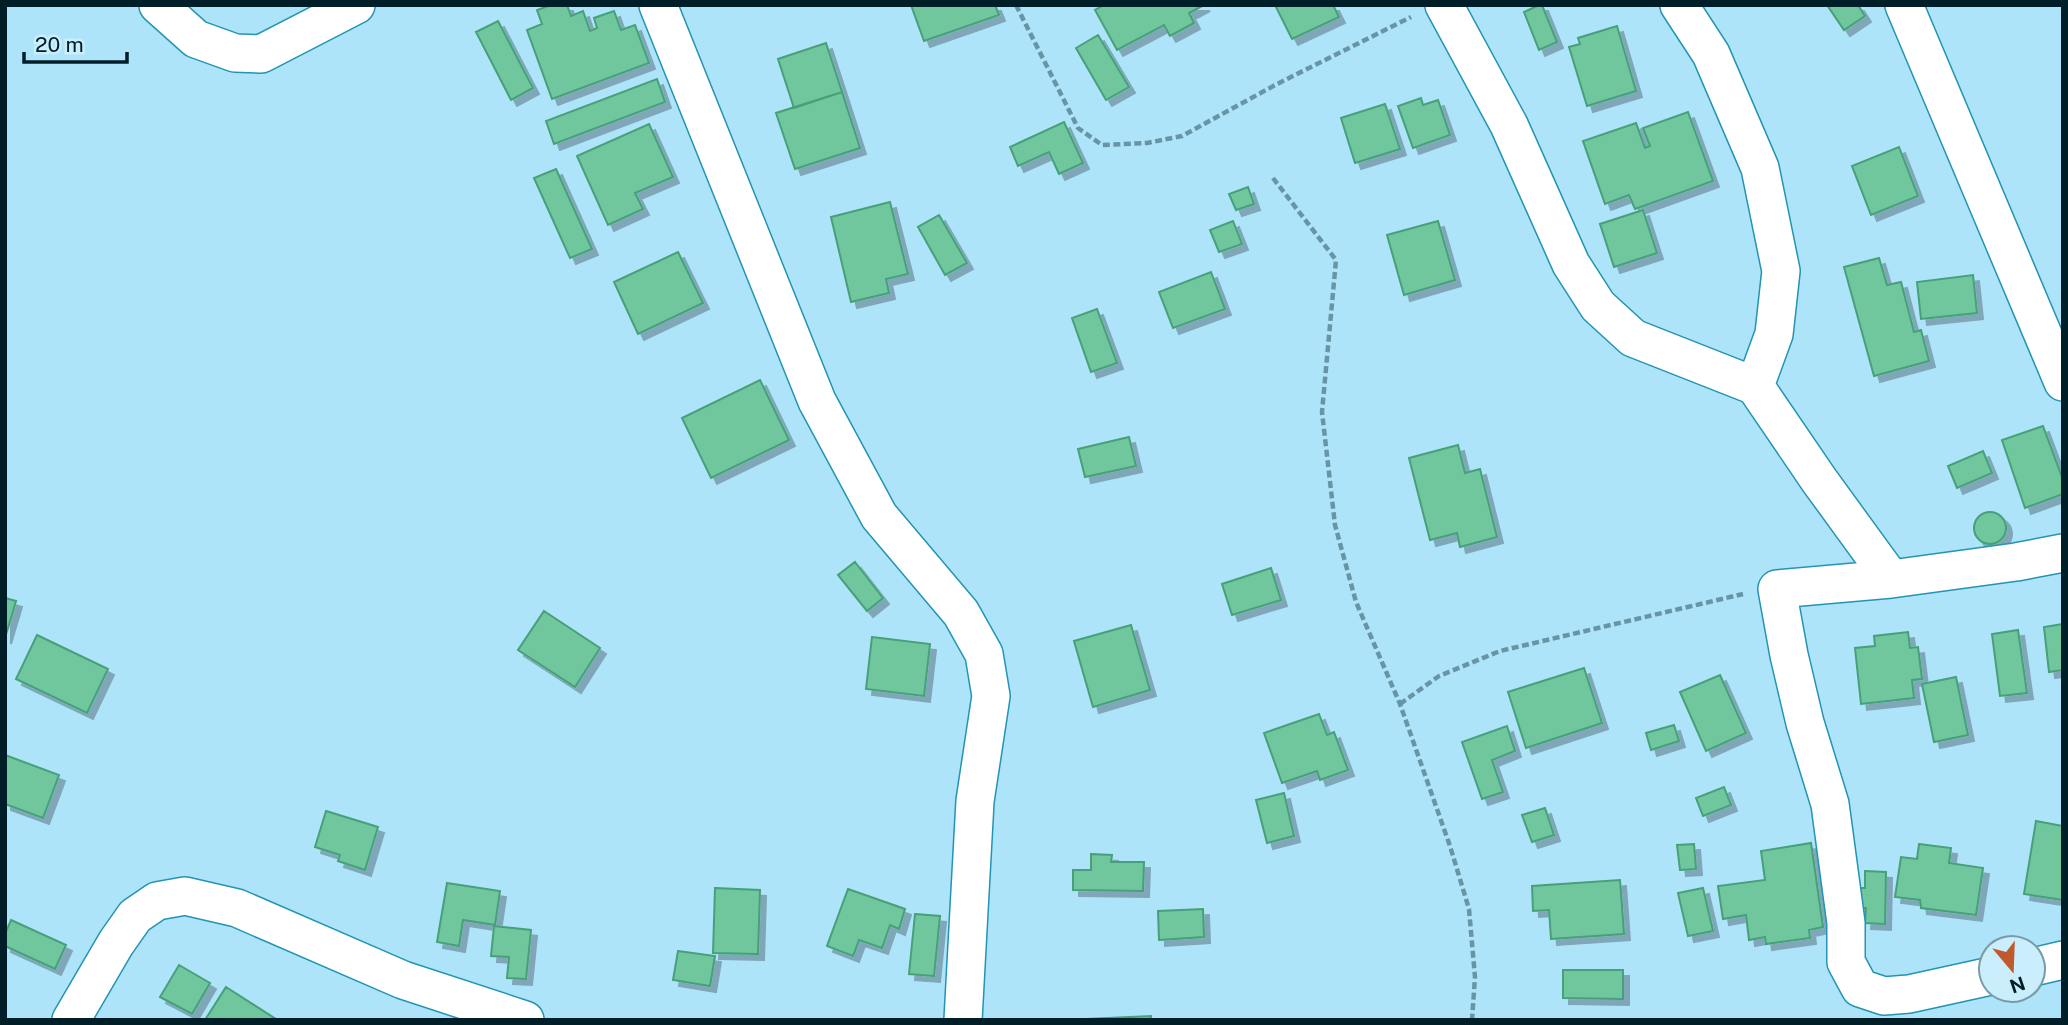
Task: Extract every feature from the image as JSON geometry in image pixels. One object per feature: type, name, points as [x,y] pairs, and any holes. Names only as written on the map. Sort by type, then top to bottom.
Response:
[{"type":"street","points":[[158,5],[196,39],[235,53],[261,54],[356,5]]},
{"type":"street","points":[[658,5],[817,401],[879,516],[961,613],[984,654],[991,695],[975,802],[963,1020]]},
{"type":"street","points":[[1679,5],[1711,54],[1760,168],[1781,271],[1774,334],[1755,386]]},
{"type":"street","points":[[1904,5],[2063,382]]},
{"type":"street","points":[[1433,8],[1509,125],[1571,264],[1598,306],[1633,338],[1755,386],[1819,480],[1892,579]]},
{"type":"street","points":[[1977,979],[1909,994],[1884,996],[1860,988],[1846,962],[1846,923],[1830,804],[1804,723],[1777,589],[1892,579],[2063,553]]},
{"type":"street","points":[[71,1020],[135,916],[157,901],[186,896],[237,908],[403,980],[525,1020]]},
{"type":"path","points":[[1016,5],[1077,128],[1102,145],[1182,136],[1277,84],[1433,8]]},
{"type":"path","points":[[1273,178],[1336,260],[1322,412],[1335,525],[1356,601],[1400,704],[1450,846],[1468,909],[1475,978],[1472,1020]]},
{"type":"path","points":[[1400,704],[1439,676],[1500,651],[1728,596],[1777,589]]},
{"type":"building","points":[[551,5],[567,5],[571,16],[583,11],[590,31],[597,28],[594,18],[614,11],[621,30],[635,25],[649,63],[552,99],[527,30],[542,24],[537,10]]},
{"type":"building","points":[[911,5],[995,5],[999,15],[924,41]]},
{"type":"building","points":[[1104,5],[1204,5],[1189,13],[1194,23],[1170,36],[1164,25],[1117,50],[1095,10]]},
{"type":"building","points":[[1275,5],[1333,5],[1339,17],[1292,39]]},
{"type":"building","points":[[1542,5],[1557,42],[1539,50],[1524,12]]},
{"type":"building","points":[[1827,5],[1858,5],[1865,16],[1844,30]]},
{"type":"building","points":[[498,21],[533,88],[511,100],[476,32]]},
{"type":"building","points":[[1617,26],[1636,91],[1587,106],[1569,47],[1580,44],[1578,38]]},
{"type":"building","points":[[1098,35],[1129,87],[1106,100],[1076,48]]},
{"type":"building","points":[[826,43],[842,92],[794,108],[778,59]]},
{"type":"building","points":[[657,79],[665,102],[554,144],[546,121]]},
{"type":"building","points":[[842,92],[860,148],[795,169],[776,113]]},
{"type":"building","points":[[1421,98],[1423,105],[1438,100],[1450,135],[1413,148],[1398,106]]},
{"type":"building","points":[[1385,104],[1400,149],[1355,163],[1341,118]]},
{"type":"building","points":[[1688,112],[1713,181],[1635,209],[1629,195],[1605,204],[1583,141],[1636,123],[1645,148],[1650,146],[1643,128]]},
{"type":"building","points":[[1064,122],[1083,163],[1059,174],[1049,152],[1018,166],[1010,147]]},
{"type":"building","points":[[649,124],[673,177],[635,193],[643,209],[608,225],[577,156]]},
{"type":"building","points":[[1899,147],[1918,196],[1871,215],[1852,166]]},
{"type":"building","points":[[556,169],[592,249],[570,258],[534,178]]},
{"type":"building","points":[[1248,187],[1254,204],[1236,210],[1229,194]]},
{"type":"building","points":[[890,202],[908,274],[886,279],[889,293],[851,302],[831,217]]},
{"type":"building","points":[[1643,210],[1657,253],[1614,267],[1600,224]]},
{"type":"building","points":[[939,215],[967,263],[945,275],[918,227]]},
{"type":"building","points":[[1233,221],[1242,244],[1219,252],[1210,230]]},
{"type":"building","points":[[1438,221],[1455,280],[1404,295],[1387,235]]},
{"type":"building","points":[[678,252],[703,303],[638,334],[614,282]]},
{"type":"building","points":[[1879,258],[1887,285],[1901,282],[1914,332],[1921,330],[1929,361],[1874,376],[1844,267]]},
{"type":"building","points":[[1211,272],[1225,309],[1173,328],[1159,292]]},
{"type":"building","points":[[1973,275],[1977,313],[1921,319],[1917,282]]},
{"type":"building","points":[[1097,309],[1117,363],[1091,372],[1072,318]]},
{"type":"building","points":[[760,380],[789,440],[711,478],[682,418]]},
{"type":"building","points":[[2043,426],[2063,480],[2063,494],[2025,508],[2002,440]]},
{"type":"building","points":[[1129,437],[1136,466],[1085,477],[1078,449]]},
{"type":"building","points":[[1458,445],[1465,473],[1480,469],[1497,537],[1460,547],[1457,533],[1430,540],[1409,458]]},
{"type":"building","points":[[1983,451],[1992,473],[1957,488],[1948,466]]},
{"type":"building","points":[[1990,512],[2002,516],[2006,528],[2002,540],[1990,544],[1978,540],[1974,528],[1978,516]]},
{"type":"building","points":[[855,562],[883,598],[867,611],[838,575]]},
{"type":"building","points":[[1271,568],[1281,600],[1232,615],[1222,584]]},
{"type":"building","points":[[5,598],[16,601],[5,638]]},
{"type":"building","points":[[544,611],[600,648],[575,687],[518,650]]},
{"type":"building","points":[[2063,624],[2063,670],[2049,672],[2044,627]]},
{"type":"building","points":[[1131,625],[1150,690],[1093,707],[1074,641]]},
{"type":"building","points":[[2018,630],[2027,693],[2000,696],[1992,634]]},
{"type":"building","points":[[1908,632],[1910,648],[1918,647],[1922,679],[1912,680],[1914,698],[1861,704],[1855,648],[1875,646],[1874,636]]},
{"type":"building","points":[[37,635],[108,669],[87,713],[16,679]]},
{"type":"building","points":[[872,637],[930,644],[924,696],[866,689]]},
{"type":"building","points":[[1584,668],[1602,723],[1526,748],[1508,692]]},
{"type":"building","points":[[1720,675],[1746,733],[1706,751],[1680,692]]},
{"type":"building","points":[[1956,677],[1968,735],[1934,742],[1922,684]]},
{"type":"building","points":[[1319,714],[1327,735],[1334,732],[1348,770],[1320,780],[1317,771],[1282,783],[1264,733]]},
{"type":"building","points":[[1674,725],[1679,741],[1651,750],[1646,733]]},
{"type":"building","points":[[1507,726],[1515,751],[1492,760],[1503,792],[1482,799],[1462,742]]},
{"type":"building","points":[[5,755],[59,775],[43,818],[5,804]]},
{"type":"building","points":[[1724,787],[1731,805],[1703,816],[1696,798]]},
{"type":"building","points":[[1284,793],[1294,836],[1267,843],[1256,800]]},
{"type":"building","points":[[1545,808],[1554,835],[1532,842],[1522,815]]},
{"type":"building","points":[[326,811],[378,827],[365,870],[338,861],[340,855],[315,847]]},
{"type":"building","points":[[2036,821],[2063,826],[2063,900],[2024,894]]},
{"type":"building","points":[[1811,843],[1823,927],[1809,930],[1810,938],[1766,944],[1765,937],[1749,940],[1746,915],[1723,919],[1718,886],[1765,880],[1761,851]]},
{"type":"building","points":[[1694,844],[1696,869],[1680,870],[1677,845]]},
{"type":"building","points":[[1919,844],[1951,848],[1949,863],[1983,868],[1976,915],[1921,908],[1920,900],[1895,897],[1901,857],[1917,859]]},
{"type":"building","points":[[1091,854],[1112,855],[1111,862],[1144,862],[1143,891],[1073,890],[1073,870],[1091,870]]},
{"type":"building","points":[[1865,871],[1886,872],[1885,924],[1865,923],[1866,908],[1857,908],[1858,888],[1865,888]]},
{"type":"building","points":[[1620,880],[1624,934],[1551,939],[1549,910],[1533,911],[1532,886]]},
{"type":"building","points":[[447,883],[500,891],[495,925],[463,920],[459,946],[437,942]]},
{"type":"building","points":[[715,888],[760,890],[758,954],[713,953]]},
{"type":"building","points":[[1703,888],[1713,931],[1688,936],[1678,893]]},
{"type":"building","points":[[848,889],[905,909],[899,929],[890,925],[882,948],[859,940],[853,956],[827,946]]},
{"type":"building","points":[[1203,909],[1204,937],[1159,940],[1158,911]]},
{"type":"building","points":[[915,914],[940,916],[934,976],[909,974]]},
{"type":"building","points":[[11,920],[66,945],[55,969],[5,946],[5,934]]},
{"type":"building","points":[[494,926],[531,930],[526,979],[507,978],[509,957],[491,956]]},
{"type":"building","points":[[678,951],[715,956],[710,986],[673,980]]},
{"type":"building","points":[[179,965],[210,983],[192,1014],[160,997]]},
{"type":"building","points":[[1563,970],[1623,970],[1623,999],[1563,998]]},
{"type":"building","points":[[226,987],[276,1019],[276,1020],[205,1020]]},
{"type":"building","points":[[1151,1016],[1151,1020],[1064,1020]]}]
